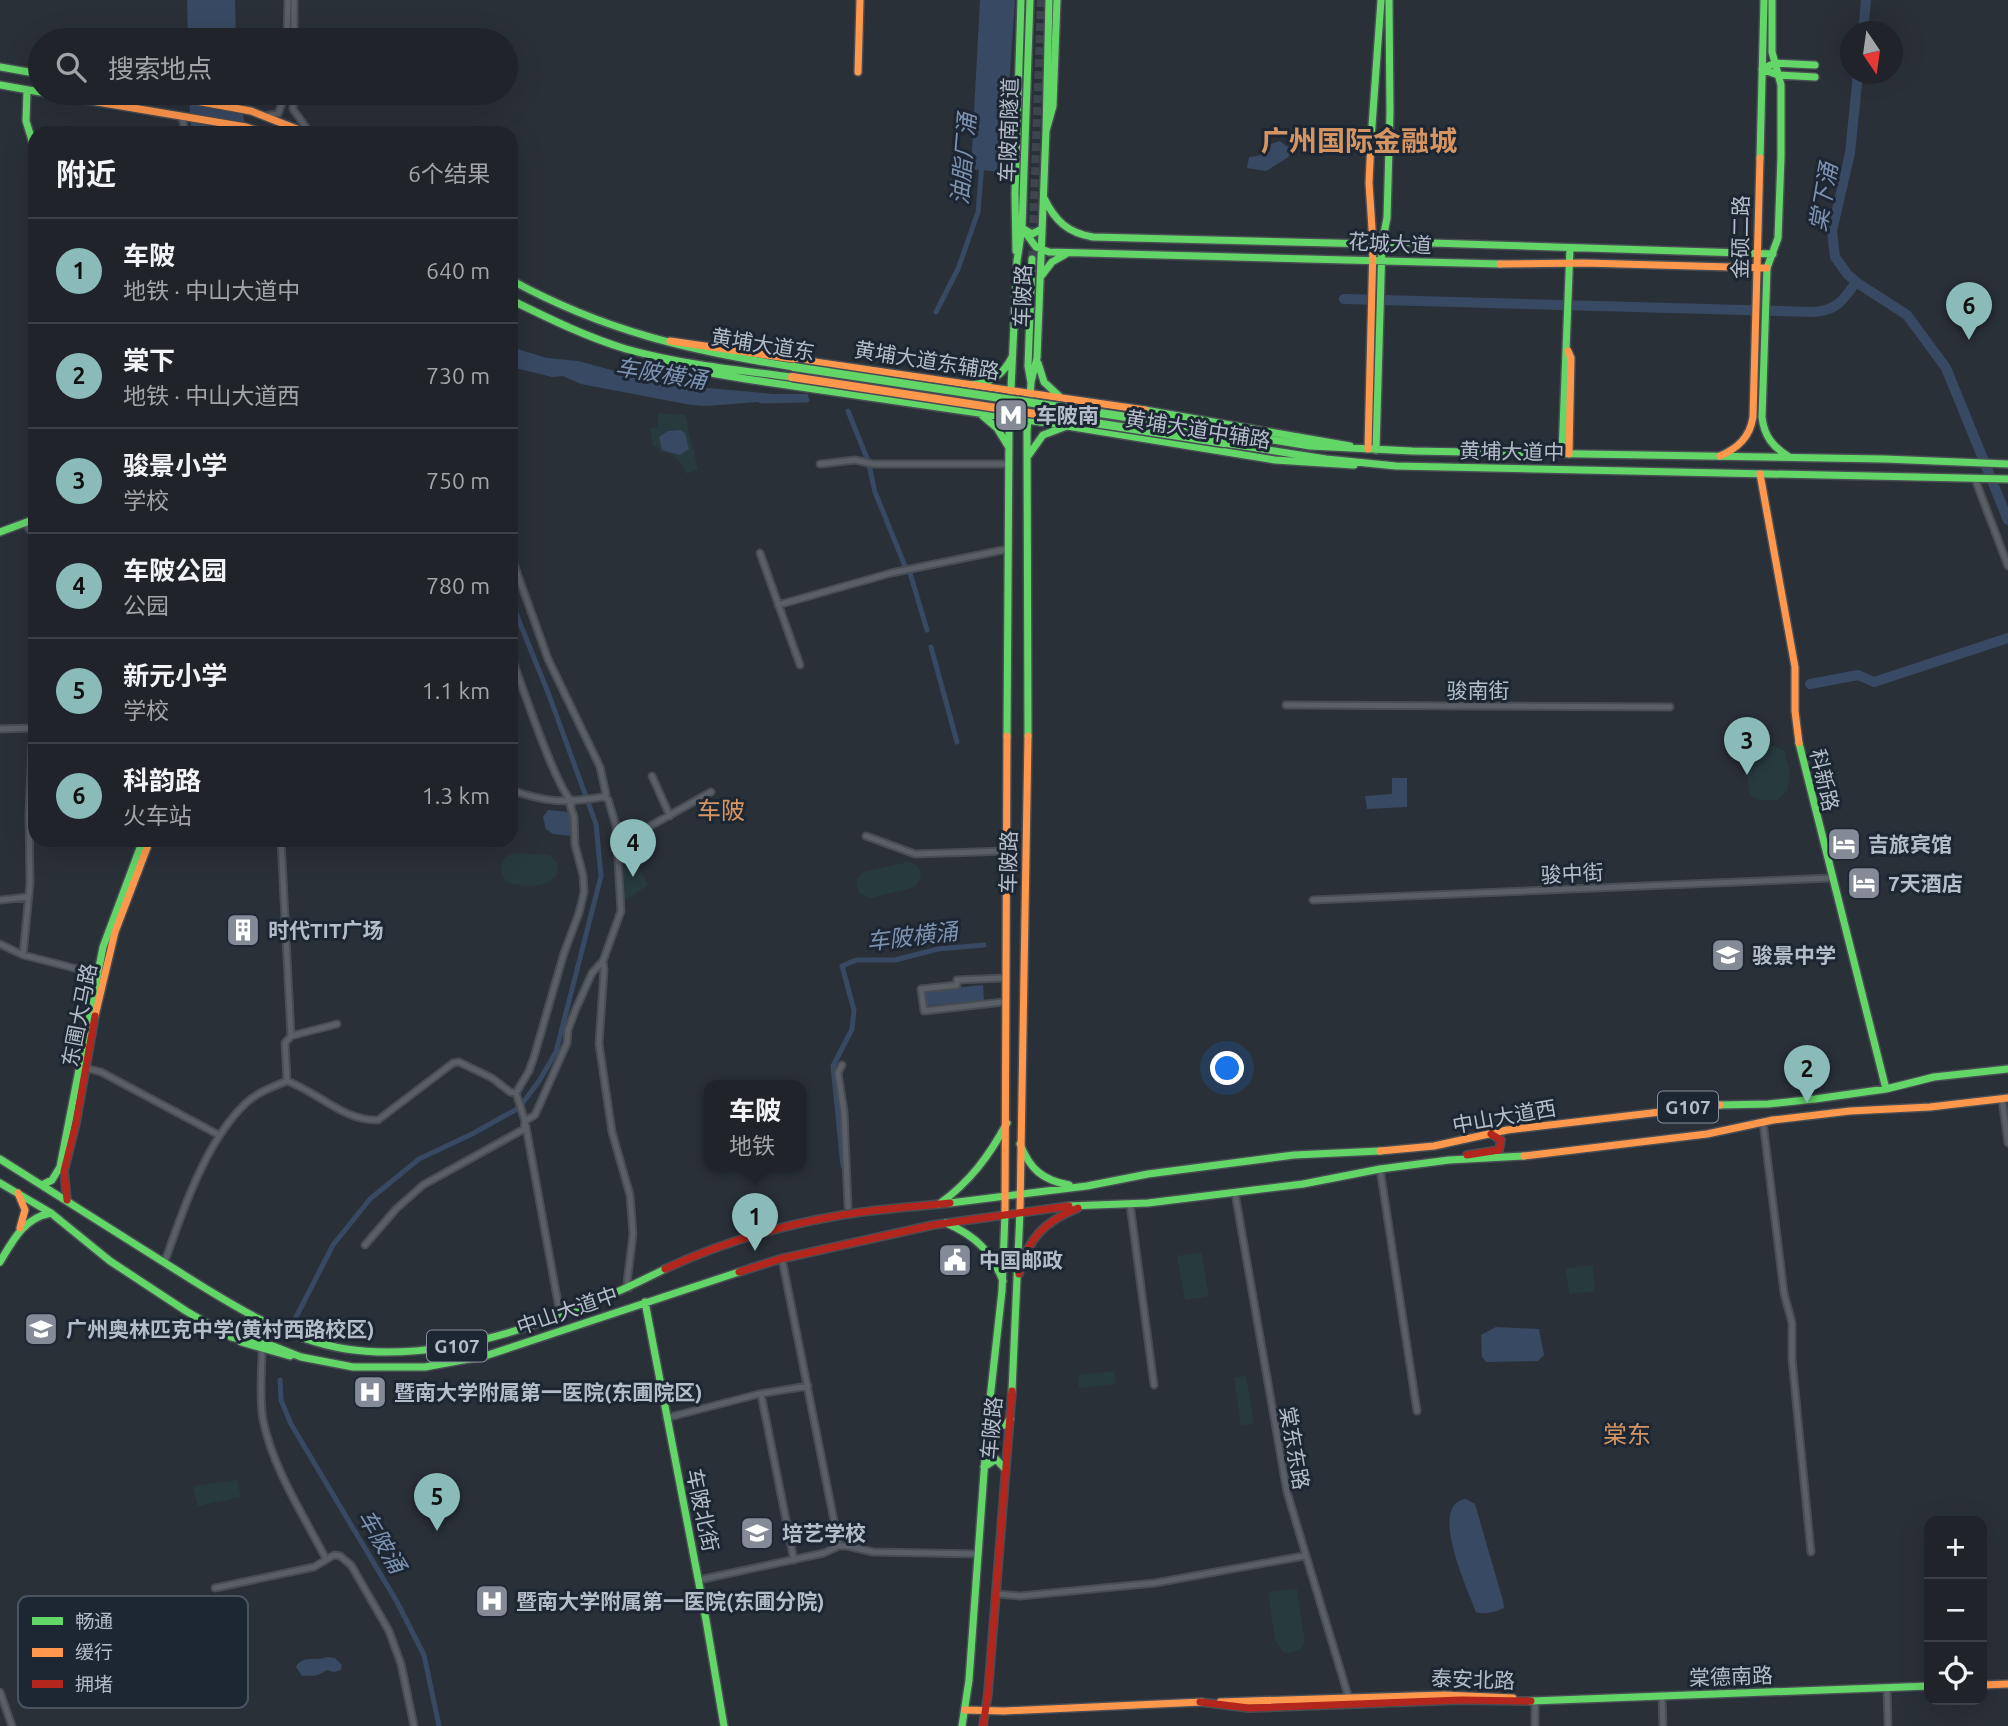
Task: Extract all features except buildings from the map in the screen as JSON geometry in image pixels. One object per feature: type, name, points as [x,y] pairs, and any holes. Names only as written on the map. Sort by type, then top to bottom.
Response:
[{"type":"main road","points":[[858,72],[860,0]]},
{"type":"main road","name":"车陂路","points":[[962,1726],[988,1417],[1003,1281],[1006,1213],[1009,450],[1017,261],[1015,194],[1021,0]]},
{"type":"main road","name":"车陂南隧道","points":[[1017,261],[1022,228],[1030,0]]},
{"type":"main road","points":[[1046,131],[1049,0]]},
{"type":"main road","name":"车陂路","points":[[983,1726],[1010,1419],[1019,1274],[1029,657],[1028,420],[1037,358],[1046,131],[1053,106],[1057,0]]},
{"type":"main road","points":[[1378,244],[1370,217],[1372,120],[1380,51],[1381,0]]},
{"type":"main road","points":[[1368,449],[1378,244],[1387,218],[1390,0]]},
{"type":"main road","name":"金硕二路","points":[[1764,0],[1757,253],[1762,268],[1763,428],[1770,443],[1790,458]]},
{"type":"main road","name":"金硕二路","points":[[1762,268],[1773,254],[1778,233],[1781,157],[1781,85],[1772,52],[1772,0]]},
{"type":"main road","points":[[1762,69],[1775,63],[1815,65]]},
{"type":"main road","points":[[0,67],[28,72]]},
{"type":"main road","points":[[1762,69],[1778,75],[1815,77]]},
{"type":"main road","points":[[0,85],[27,90],[28,127]]},
{"type":"main road","points":[[118,105],[241,126]]},
{"type":"main road","points":[[225,105],[246,109],[291,126]]},
{"type":"main road","name":"花城大道","points":[[1044,198],[1063,228],[1085,236],[1378,244],[1400,242],[1773,254]]},
{"type":"main road","points":[[1022,228],[1032,234],[1042,229]]},
{"type":"main road","points":[[1022,228],[1041,250]]},
{"type":"main road","points":[[1566,454],[1571,358],[1568,352],[1570,247]]},
{"type":"main road","name":"花城大道","points":[[1041,250],[1504,264],[1762,268]]},
{"type":"main road","points":[[1040,279],[1052,262],[1070,252]]},
{"type":"main road","points":[[1031,388],[1028,366],[1032,259]]},
{"type":"main road","name":"黄埔大道东","points":[[518,284],[562,306],[653,340],[702,352],[1020,399]]},
{"type":"main road","name":"黄埔大道东","points":[[518,303],[556,322],[651,355],[1020,410]]},
{"type":"main road","points":[[556,322],[552,310],[556,306],[562,306]]},
{"type":"main road","name":"金硕二路","points":[[1717,457],[1739,445],[1752,426],[1761,318]]},
{"type":"main road","name":"黄埔大道东辅路","points":[[653,340],[686,342],[1013,390],[1031,388]]},
{"type":"main road","points":[[963,410],[969,404],[968,384],[987,384],[1000,376],[1009,365],[1014,351]]},
{"type":"main road","name":"黄埔大道东辅路","points":[[651,355],[680,366],[715,374],[1010,417]]},
{"type":"main road","points":[[1037,358],[1044,382],[1051,391],[1063,398]]},
{"type":"main road","points":[[932,406],[940,394],[941,386],[937,379]]},
{"type":"main road","name":"黄埔大道中辅路","points":[[1031,388],[1063,398],[1368,449]]},
{"type":"main road","name":"黄埔大道中","points":[[1020,399],[1310,446],[1447,452],[2005,463]]},
{"type":"main road","points":[[1079,428],[1074,413],[1083,401]]},
{"type":"main road","points":[[1125,435],[1120,420],[1130,408]]},
{"type":"main road","name":"黄埔大道中","points":[[1020,410],[1380,465],[2006,479]]},
{"type":"main road","points":[[978,412],[997,428],[1009,450]]},
{"type":"main road","name":"黄埔大道中辅路","points":[[1010,417],[1292,462],[1380,465]]},
{"type":"main road","points":[[1009,464],[1018,458],[1027,461],[1042,436],[1052,429],[1067,426]]},
{"type":"main road","points":[[1447,452],[1452,455],[1453,460],[1447,468]]},
{"type":"main road","points":[[1508,453],[1501,460],[1503,466],[1508,469]]},
{"type":"main road","points":[[1830,475],[1836,467],[1831,458]]},
{"type":"main road","points":[[1884,459],[1878,467],[1884,476]]},
{"type":"main road","name":"科新路","points":[[1760,474],[1795,667],[1795,711],[1800,752],[1886,1088]]},
{"type":"main road","points":[[0,531],[28,522]]},
{"type":"main road","name":"东圃大马路","points":[[67,1200],[63,1178],[100,975],[142,847]]},
{"type":"main road","points":[[1007,904],[1016,912],[1025,905]]},
{"type":"main road","points":[[1007,940],[1010,935],[1016,933],[1021,935],[1024,941]]},
{"type":"main road","name":"东圃大马路","points":[[42,1185],[52,1180],[60,1167],[86,1068],[100,975]]},
{"type":"main road","name":"中山大道西","points":[[1006,1198],[1087,1186],[1132,1176],[1277,1157],[1391,1151],[1448,1144],[1516,1129],[1700,1106],[1783,1102],[1886,1088],[1934,1077],[2008,1069]]},
{"type":"main road","name":"中山大道西","points":[[1020,1211],[1130,1204],[1235,1192],[1317,1182],[1380,1169],[1449,1160],[1519,1157],[1707,1134],[1763,1122],[1850,1111],[1930,1107],[2005,1098]]},
{"type":"main road","points":[[937,1205],[967,1184],[976,1174],[1007,1123]]},
{"type":"main road","points":[[1449,1160],[1499,1150],[1501,1140],[1491,1134]]},
{"type":"main road","points":[[1020,1144],[1030,1168],[1040,1177],[1061,1184],[1087,1186]]},
{"type":"main road","name":"中山大道中","points":[[3,1163],[67,1200],[207,1289],[282,1331],[356,1351],[406,1352],[453,1347],[495,1336],[629,1289],[674,1264],[771,1232],[842,1215],[1006,1198]]},
{"type":"main road","name":"中山大道中","points":[[0,1183],[51,1213],[110,1261],[186,1311],[231,1336],[273,1346],[300,1357],[338,1365],[381,1368],[449,1364],[504,1350],[782,1259],[876,1236],[1020,1211]]},
{"type":"main road","points":[[1046,1192],[1042,1202],[1046,1208]]},
{"type":"main road","points":[[0,1262],[25,1215],[18,1193]]},
{"type":"main road","points":[[976,1218],[982,1210],[978,1200]]},
{"type":"main road","points":[[1019,1274],[1025,1248],[1039,1231],[1063,1215],[1097,1204]]},
{"type":"main road","points":[[17,1234],[31,1220],[51,1213]]},
{"type":"main road","points":[[946,1223],[981,1241],[995,1261],[1003,1281]]},
{"type":"main road","name":"车陂北街","points":[[645,1302],[699,1580],[724,1726]]},
{"type":"main road","points":[[231,1336],[246,1345],[300,1357]]},
{"type":"main road","points":[[988,1417],[994,1426],[998,1427],[1005,1425],[1010,1419]]},
{"type":"main road","points":[[984,1467],[996,1459],[1005,1470]]},
{"type":"main road","points":[[1987,1685],[2008,1684]]},
{"type":"main road","name":"棠德南路","points":[[1535,1700],[1924,1686]]},
{"type":"main road","name":"泰安北路","points":[[964,1710],[1200,1702],[1350,1701],[1462,1694],[1535,1700]]},
{"type":"street","points":[[287,28],[288,0]]},
{"type":"street","points":[[294,0],[294,28]]},
{"type":"street","points":[[267,116],[278,114],[281,105]]},
{"type":"street","points":[[293,105],[304,126]]},
{"type":"street","points":[[183,116],[184,126]]},
{"type":"street","points":[[820,464],[855,460],[873,464],[1009,464]]},
{"type":"street","points":[[1979,479],[2008,566]]},
{"type":"street","points":[[25,523],[28,527]]},
{"type":"street","points":[[778,604],[891,573],[1008,549]]},
{"type":"street","points":[[760,553],[800,665]]},
{"type":"street","points":[[518,575],[548,659],[600,767],[606,794],[603,797]]},
{"type":"street","points":[[518,674],[557,776],[568,799],[573,802]]},
{"type":"street","name":"骏南街","points":[[1286,705],[1670,707]]},
{"type":"street","points":[[0,729],[28,728]]},
{"type":"street","points":[[652,776],[670,816]]},
{"type":"street","points":[[365,1245],[396,1209],[423,1185],[524,1129],[526,1121],[535,1115],[567,1043],[568,1030],[575,1011],[592,972],[603,961],[621,911],[617,825],[608,799],[603,797],[573,802],[542,801],[518,792]]},
{"type":"street","points":[[617,825],[645,829],[711,792]]},
{"type":"street","points":[[516,1093],[534,1057],[584,892],[570,805],[573,802]]},
{"type":"street","points":[[866,836],[915,854],[1007,850]]},
{"type":"street","points":[[23,955],[31,847]]},
{"type":"street","points":[[281,847],[291,1037]]},
{"type":"street","name":"骏中街","points":[[1314,900],[1832,878]]},
{"type":"street","points":[[0,900],[29,897]]},
{"type":"street","points":[[0,944],[23,955],[100,975]]},
{"type":"street","points":[[603,961],[600,1045],[612,1132],[630,1195],[634,1234],[627,1283],[629,1289]]},
{"type":"street","points":[[1003,978],[957,980],[957,985],[921,989],[924,1011],[1003,1002]]},
{"type":"street","points":[[287,1081],[285,1043],[291,1037],[337,1024]]},
{"type":"street","points":[[164,1261],[176,1228],[219,1135],[252,1098],[287,1081],[308,1090],[332,1107],[368,1120],[379,1120],[453,1063],[459,1062],[516,1093],[526,1121],[560,1314]]},
{"type":"street","points":[[842,1065],[838,1073],[844,1112],[848,1206]]},
{"type":"street","points":[[86,1068],[101,1072],[219,1135]]},
{"type":"street","points":[[2005,1098],[2008,1143]]},
{"type":"street","points":[[1763,1122],[1784,1293],[1792,1323],[1811,1552]]},
{"type":"street","points":[[1380,1169],[1417,1411]]},
{"type":"street","name":"棠东东路","points":[[1235,1192],[1287,1492],[1304,1556],[1350,1701]]},
{"type":"street","points":[[1130,1204],[1154,1385]]},
{"type":"street","points":[[782,1259],[839,1546]]},
{"type":"street","points":[[262,1349],[261,1394],[268,1440],[276,1463],[326,1559]]},
{"type":"street","points":[[666,1418],[761,1394],[808,1386]]},
{"type":"street","points":[[761,1394],[794,1560]]},
{"type":"street","points":[[699,1580],[824,1553],[839,1546],[873,1552],[978,1554]]},
{"type":"street","points":[[215,1588],[314,1567],[334,1555],[340,1556],[351,1564],[388,1631],[401,1664],[414,1726]]},
{"type":"street","points":[[996,1594],[1020,1596],[1155,1583],[1304,1556]]},
{"type":"street","points":[[1887,1688],[1888,1726]]},
{"type":"street","points":[[0,1692],[12,1726]]},
{"type":"street","points":[[1662,1696],[1663,1726]]},
{"type":"street","points":[[1535,1700],[1535,1726]]},
{"type":"green space","points":[[658,413],[685,415],[698,469],[687,474],[674,456],[660,452],[658,446],[653,446],[650,429],[658,427]]},
{"type":"green space","points":[[1761,746],[1774,746],[1785,751],[1790,775],[1787,791],[1777,800],[1758,800],[1750,795],[1746,761],[1750,750]]},
{"type":"green space","points":[[622,847],[643,847],[647,862],[639,868],[648,885],[624,901]]},
{"type":"green space","points":[[509,855],[549,855],[557,862],[555,877],[542,884],[509,883],[502,875],[501,866]]},
{"type":"green space","points":[[908,862],[918,867],[920,872],[921,878],[915,887],[871,898],[860,894],[856,882],[863,872]]},
{"type":"green space","points":[[1201,1252],[1209,1296],[1185,1300],[1177,1256]]},
{"type":"green space","points":[[1593,1265],[1595,1291],[1570,1294],[1565,1269]]},
{"type":"green space","points":[[1114,1371],[1116,1384],[1079,1388],[1078,1375]]},
{"type":"green space","points":[[1246,1375],[1254,1423],[1241,1426],[1234,1378]]},
{"type":"green space","points":[[237,1480],[241,1497],[198,1506],[193,1486]]},
{"type":"green space","points":[[1297,1589],[1305,1643],[1301,1649],[1291,1653],[1283,1652],[1275,1640],[1268,1592]]},
{"type":"water","points":[[187,0],[235,0],[236,28],[188,28]]},
{"type":"water","points":[[980,0],[1015,0],[1003,172],[971,169]]},
{"type":"water","points":[[190,105],[241,105],[245,126],[191,126]]},
{"type":"water","points":[[1280,141],[1289,148],[1290,155],[1287,158],[1266,171],[1247,168],[1249,157],[1263,154],[1271,144]]},
{"type":"water","points":[[518,349],[547,358],[578,361],[663,384],[774,394],[808,394],[808,398],[691,405],[581,384],[563,376],[552,377],[518,369]]},
{"type":"water","points":[[680,430],[685,433],[689,449],[680,455],[662,450],[659,437],[668,431]]},
{"type":"water","points":[[1392,778],[1407,778],[1407,807],[1367,809],[1365,796],[1392,794]]},
{"type":"water","points":[[548,810],[570,812],[573,818],[573,836],[553,834],[546,829],[543,817]]},
{"type":"water","points":[[983,985],[984,1000],[926,1006],[924,991]]},
{"type":"water","points":[[1496,1327],[1539,1329],[1544,1355],[1538,1361],[1486,1362],[1482,1357],[1481,1335]]},
{"type":"water","points":[[1466,1499],[1475,1504],[1503,1601],[1504,1608],[1490,1613],[1476,1612],[1453,1549],[1450,1515],[1455,1504]]},
{"type":"water","points":[[335,1658],[342,1665],[341,1670],[327,1670],[317,1675],[302,1676],[296,1667],[306,1659]]},
{"type":"waterway","name":"棠下涌","points":[[1864,21],[1866,0]]},
{"type":"waterway","name":"棠下涌","points":[[1857,84],[1850,153],[1832,231],[1835,257],[1848,275],[1859,284],[1907,315],[1946,368],[2008,520]]},
{"type":"waterway","name":"油脂厂涌","points":[[936,312],[958,269],[978,212],[982,163]]},
{"type":"waterway","points":[[1344,299],[1812,312],[1827,310],[1838,304],[1856,282]]},
{"type":"waterway","name":"车陂横涌","points":[[761,401],[807,400]]},
{"type":"waterway","name":"车陂横涌","points":[[848,411],[868,461],[875,492],[905,566]]},
{"type":"waterway","name":"车陂横涌","points":[[910,573],[927,630]]},
{"type":"waterway","points":[[294,1321],[333,1245],[370,1199],[419,1159],[519,1108],[556,1052],[601,876],[596,824],[518,618]]},
{"type":"waterway","points":[[1810,684],[1858,675],[1874,682],[2008,638]]},
{"type":"waterway","name":"车陂横涌","points":[[931,647],[957,742]]},
{"type":"waterway","name":"车陂横涌","points":[[843,1166],[833,1066],[852,1029],[854,1010],[842,966],[856,960],[895,960],[938,949],[984,945]]},
{"type":"waterway","name":"车陂涌","points":[[280,1380],[281,1400],[291,1424],[397,1602],[424,1655],[439,1726]]},
{"type":"tunnel","points":[[1032,259],[1041,0]]},
{"type":"traffic: fast","points":[[1016,251],[1015,194],[1021,0]]},
{"type":"traffic: fast","points":[[1007,736],[1009,431],[1017,261],[1022,228],[1030,0]]},
{"type":"traffic: fast","points":[[1046,131],[1049,0]]},
{"type":"traffic: fast","points":[[1031,382],[1037,358],[1046,131],[1053,106],[1057,0]]},
{"type":"traffic: fast","points":[[1371,140],[1381,0]]},
{"type":"traffic: fast","points":[[1376,450],[1382,244],[1387,218],[1389,0]]},
{"type":"traffic: fast","points":[[1760,158],[1764,0]]},
{"type":"traffic: fast","points":[[1772,0],[1772,52],[1781,85],[1781,157],[1778,238],[1767,268],[1762,417],[1770,440],[1789,457]]},
{"type":"traffic: fast","points":[[1762,69],[1775,63],[1815,65]]},
{"type":"traffic: fast","points":[[0,67],[28,72]]},
{"type":"traffic: fast","points":[[1762,69],[1778,75],[1815,77]]},
{"type":"traffic: fast","points":[[0,85],[28,90]]},
{"type":"traffic: fast","points":[[27,90],[28,127]]},
{"type":"traffic: fast","points":[[1044,198],[1063,225],[1093,237],[1373,244],[1400,242],[1773,254]]},
{"type":"traffic: fast","points":[[1022,228],[1036,247],[1049,252],[1500,264]]},
{"type":"traffic: fast","points":[[1022,228],[1032,234],[1042,229]]},
{"type":"traffic: fast","points":[[1562,453],[1570,248]]},
{"type":"traffic: fast","points":[[1042,275],[1052,262],[1066,254]]},
{"type":"traffic: fast","points":[[1028,736],[1027,432],[1031,383],[1028,366],[1032,259]]},
{"type":"traffic: fast","points":[[518,284],[580,313],[649,337],[719,354],[794,367]]},
{"type":"traffic: fast","points":[[518,303],[582,333],[626,349],[687,363],[792,377]]},
{"type":"traffic: fast","points":[[971,385],[996,377],[1012,357]]},
{"type":"traffic: fast","points":[[668,361],[693,370],[746,379],[1067,426],[1275,460],[1354,465]]},
{"type":"traffic: fast","points":[[1038,363],[1044,382],[1059,396]]},
{"type":"traffic: fast","points":[[794,367],[1226,432]]},
{"type":"traffic: fast","points":[[1145,410],[1350,446]]},
{"type":"traffic: fast","points":[[978,412],[997,428],[1008,446]]},
{"type":"traffic: fast","points":[[1069,419],[1224,443]]},
{"type":"traffic: fast","points":[[1028,456],[1043,435],[1067,426]]},
{"type":"traffic: fast","points":[[1226,432],[1310,446],[1412,451],[1884,459],[2008,464]]},
{"type":"traffic: fast","points":[[1224,443],[1326,459],[1396,466],[2008,479]]},
{"type":"traffic: fast","points":[[0,532],[28,522]]},
{"type":"traffic: fast","points":[[1799,743],[1886,1089]]},
{"type":"traffic: fast","points":[[42,1185],[52,1180],[60,1167],[103,947],[140,847]]},
{"type":"traffic: fast","points":[[1720,1105],[1815,1099],[1886,1089],[1934,1077],[2008,1069]]},
{"type":"traffic: fast","points":[[939,1204],[978,1168],[1007,1123]]},
{"type":"traffic: fast","points":[[1020,1144],[1038,1172],[1051,1180],[1069,1185]]},
{"type":"traffic: fast","points":[[950,1203],[1294,1155],[1380,1151]]},
{"type":"traffic: fast","points":[[1069,1206],[1148,1203],[1303,1184],[1380,1169],[1449,1160],[1524,1156]]},
{"type":"traffic: fast","points":[[0,1159],[247,1313],[296,1335],[346,1349],[386,1352],[427,1350],[469,1343],[551,1319],[665,1269]]},
{"type":"traffic: fast","points":[[0,1183],[51,1213],[110,1261],[231,1337],[273,1346],[301,1357],[353,1367],[425,1367],[485,1356],[739,1272]]},
{"type":"traffic: fast","points":[[1012,1391],[1020,1211]]},
{"type":"traffic: fast","points":[[0,1262],[26,1225],[51,1213]]},
{"type":"traffic: fast","points":[[962,1726],[969,1680],[988,1417],[1002,1291],[1005,1213]]},
{"type":"traffic: fast","points":[[946,1223],[966,1233],[988,1253],[1003,1281]]},
{"type":"traffic: fast","points":[[645,1302],[724,1726]]},
{"type":"traffic: fast","points":[[241,1342],[290,1356]]},
{"type":"traffic: fast","points":[[989,1418],[998,1427],[1005,1425],[1010,1419]]},
{"type":"traffic: fast","points":[[984,1467],[996,1459],[1005,1469]]},
{"type":"traffic: fast","points":[[1531,1701],[1924,1686]]},
{"type":"traffic: slow","points":[[858,72],[860,0]]},
{"type":"traffic: slow","points":[[115,105],[240,126]]},
{"type":"traffic: slow","points":[[218,105],[251,111],[289,126]]},
{"type":"traffic: slow","points":[[1368,449],[1373,244],[1369,183],[1371,140]]},
{"type":"traffic: slow","points":[[1720,456],[1742,441],[1753,417],[1760,158]]},
{"type":"traffic: slow","points":[[1500,264],[1584,263],[1767,268]]},
{"type":"traffic: slow","points":[[670,341],[1145,410]]},
{"type":"traffic: slow","points":[[1568,351],[1571,358],[1569,454]]},
{"type":"traffic: slow","points":[[792,377],[1069,419]]},
{"type":"traffic: slow","points":[[1760,474],[1795,667],[1795,711],[1799,743]]},
{"type":"traffic: slow","points":[[1005,1213],[1007,736]]},
{"type":"traffic: slow","points":[[1020,1211],[1028,736]]},
{"type":"traffic: slow","points":[[95,1016],[115,932],[147,847]]},
{"type":"traffic: slow","points":[[1524,1156],[1707,1134],[1773,1120],[2008,1098]]},
{"type":"traffic: slow","points":[[1380,1151],[1434,1146],[1507,1130],[1720,1105]]},
{"type":"traffic: slow","points":[[18,1193],[25,1210],[20,1228]]},
{"type":"traffic: slow","points":[[1987,1685],[2008,1684]]},
{"type":"traffic: slow","points":[[1220,1702],[1444,1695],[1513,1698]]},
{"type":"traffic: slow","points":[[965,1710],[1004,1711],[1202,1702]]},
{"type":"traffic: jam","points":[[67,1200],[64,1171],[76,1123],[95,1016]]},
{"type":"traffic: jam","points":[[1467,1155],[1499,1150],[1501,1140],[1491,1134]]},
{"type":"traffic: jam","points":[[665,1269],[730,1243],[797,1224],[855,1213],[950,1203]]},
{"type":"traffic: jam","points":[[739,1272],[780,1259],[933,1225],[1069,1206]]},
{"type":"traffic: jam","points":[[1019,1274],[1027,1251],[1039,1233],[1056,1219],[1078,1208]]},
{"type":"traffic: jam","points":[[983,1726],[988,1693],[1012,1391]]},
{"type":"traffic: jam","points":[[1200,1702],[1249,1708],[1461,1700],[1531,1701]]},
{"type":"place","name":"科韵路","points":[[1969,340]]},
{"type":"place","name":"车陂南","points":[[1011,415]]},
{"type":"place","name":"骏景小学","points":[[1747,775]]},
{"type":"place","name":"吉旅宾馆","points":[[1844,844]]},
{"type":"place","name":"车陂公园","points":[[633,877]]},
{"type":"place","name":"7天酒店","points":[[1864,883]]},
{"type":"place","name":"时代TIT广场","points":[[243,930]]},
{"type":"place","name":"骏景中学","points":[[1728,955]]},
{"type":"place","name":"棠下","points":[[1807,1103]]},
{"type":"place","name":"车陂","points":[[755,1251]]},
{"type":"place","name":"中国邮政","points":[[955,1260]]},
{"type":"place","name":"广州奥林匹克中学(黄村西路校区)","points":[[41,1329]]},
{"type":"place","name":"暨南大学附属第一医院(东圃院区)","points":[[370,1392]]},
{"type":"place","name":"新元小学","points":[[437,1531]]},
{"type":"place","name":"培艺学校","points":[[757,1533]]},
{"type":"place","name":"暨南大学附属第一医院(东圃分院)","points":[[492,1601]]},
{"type":"district","name":"广州国际金融城","points":[[1359,140]]},
{"type":"district","name":"车陂","points":[[721,810]]},
{"type":"district","name":"棠东","points":[[1627,1434]]}]
